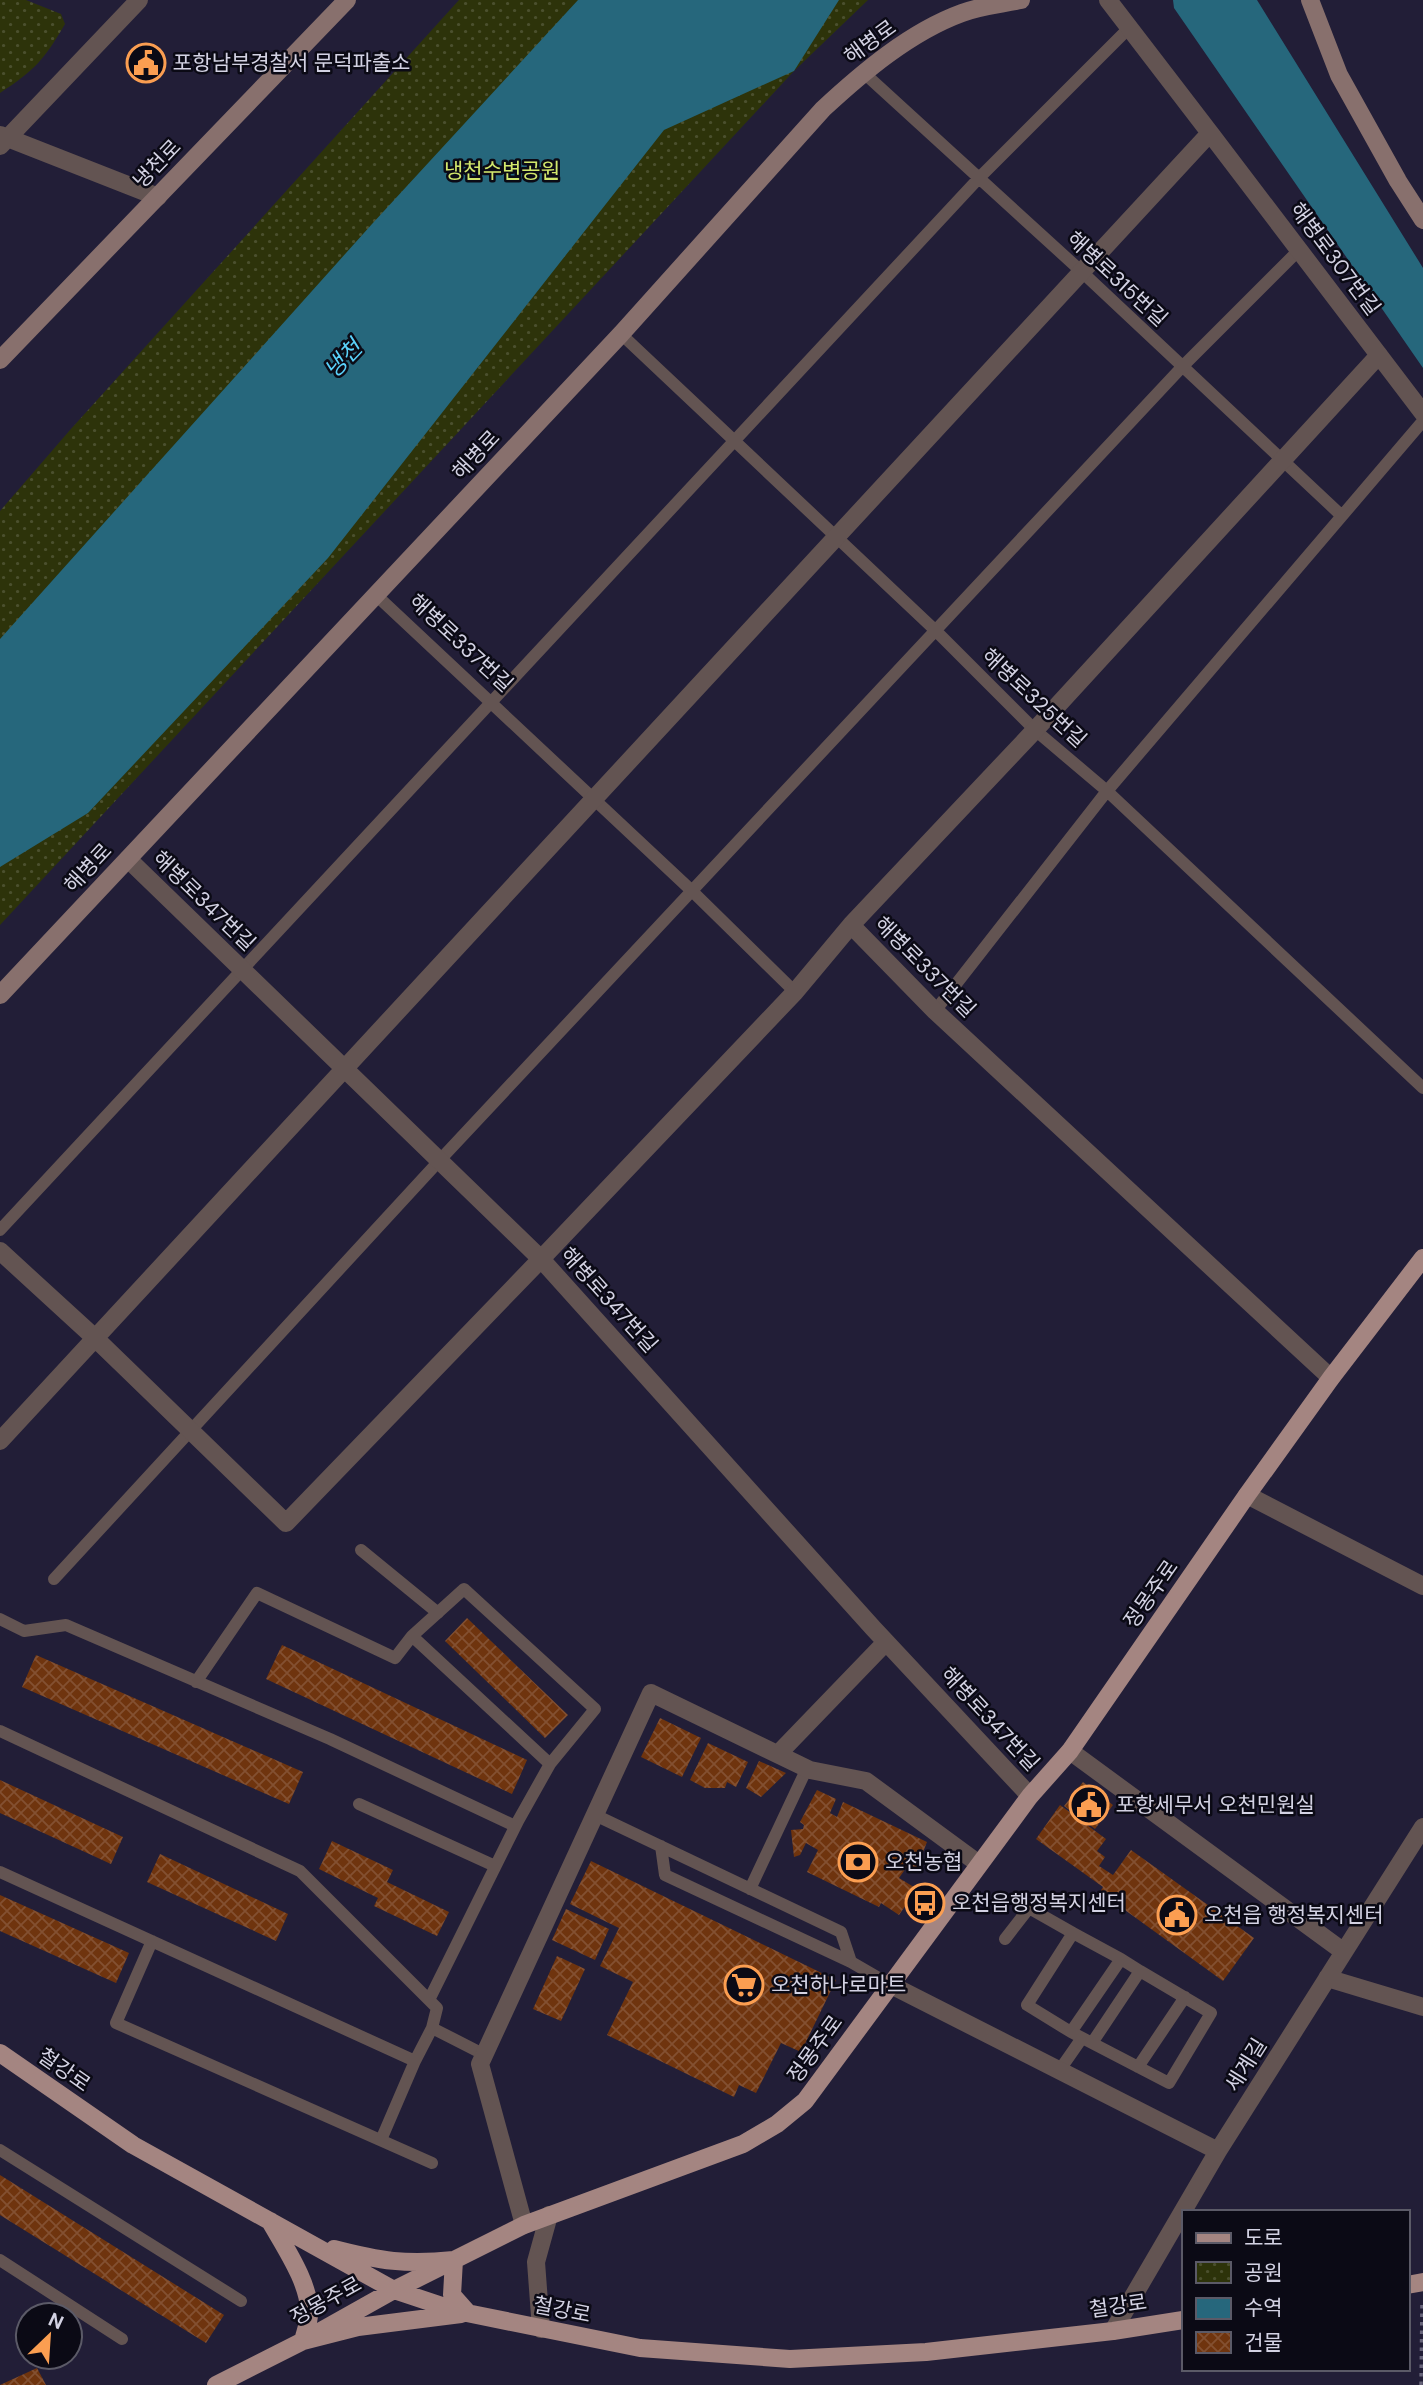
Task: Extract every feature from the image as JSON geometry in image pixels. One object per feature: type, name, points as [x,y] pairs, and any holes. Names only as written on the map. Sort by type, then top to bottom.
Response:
[{"type":"main road","name":"냉천로","points":[[0,360],[347,0]]},
{"type":"main road","name":"해병로","points":[[0,995],[621,334],[823,109],[864,73],[925,30],[963,13],[1021,0]]},
{"type":"main road","points":[[1310,0],[1339,75],[1423,220]]},
{"type":"main road","name":"정몽주로","points":[[216,2385],[303,2341],[394,2290],[524,2225],[743,2144],[777,2124],[805,2101],[1030,1796],[1070,1751],[1247,1495],[1331,1378],[1423,1258]]},
{"type":"main road","name":"철강로","points":[[0,2053],[133,2145],[394,2290],[468,2313],[640,2348],[790,2359],[926,2352],[1113,2331],[1182,2320]]},
{"type":"main road","points":[[270,2221],[295,2266],[308,2297],[309,2315],[303,2341],[358,2327],[468,2313]]},
{"type":"main road","points":[[310,2243],[388,2262],[421,2264],[454,2260],[452,2295],[468,2313]]},
{"type":"street","points":[[139,0],[3,139],[158,197]]},
{"type":"street","name":"해병로307번길","points":[[1108,0],[1423,413]]},
{"type":"street","points":[[0,1441],[1210,133]]},
{"type":"street","points":[[851,925],[1035,730],[1379,355]]},
{"type":"street","name":"해병로347번길","points":[[128,859],[541,1259],[886,1642],[1030,1796]]},
{"type":"street","name":"해병로337번길","points":[[795,992],[851,925],[934,1011],[1331,1378]]},
{"type":"street","points":[[0,1251],[95,1338],[286,1523],[795,992]]},
{"type":"street","points":[[1247,1495],[1423,1586]]},
{"type":"street","points":[[778,1754],[886,1642]]},
{"type":"street","points":[[524,2225],[480,2064],[651,1693],[807,1768],[866,1781],[979,1864]]},
{"type":"street","points":[[1070,1751],[1344,1952]]},
{"type":"street","name":"세계길","points":[[1184,2210],[1423,1827]]},
{"type":"street","points":[[1327,1978],[1423,2007]]},
{"type":"street","points":[[889,1984],[1219,2151]]},
{"type":"street","name":"세계길","points":[[1113,2331],[1182,2214]]},
{"type":"street","points":[[541,2329],[536,2262],[549,2215]]},
{"type":"lane","points":[[0,1230],[979,178],[1129,27]]},
{"type":"lane","name":"해병로315번길","points":[[864,73],[1082,272],[1342,516]]},
{"type":"lane","points":[[54,1579],[439,1160],[1182,368],[1299,250]]},
{"type":"lane","name":"해병로325번길","points":[[621,334],[936,631],[1035,730],[1107,792],[1423,1088]]},
{"type":"lane","points":[[934,1011],[1107,792],[1423,421]]},
{"type":"lane","name":"해병로337번길","points":[[376,595],[692,891],[795,992]]},
{"type":"lane","points":[[361,1550],[438,1613]]},
{"type":"lane","points":[[196,1682],[257,1593],[395,1658],[412,1636],[464,1589],[595,1709],[550,1764],[515,1826],[429,2000]]},
{"type":"lane","points":[[0,1619],[24,1631],[65,1625],[330,1739],[515,1826]]},
{"type":"lane","points":[[412,1636],[550,1764]]},
{"type":"lane","points":[[0,1731],[300,1871],[437,2008],[432,2028],[381,2140]]},
{"type":"lane","points":[[750,1889],[807,1768]]},
{"type":"lane","points":[[359,1804],[495,1866]]},
{"type":"lane","points":[[595,1815],[841,1932],[850,1962]]},
{"type":"lane","points":[[661,1846],[665,1875],[850,1962],[889,1984]]},
{"type":"lane","points":[[0,1872],[415,2061]]},
{"type":"lane","points":[[1005,1940],[1029,1908],[1121,1959],[1211,2013],[1169,2084],[1027,2005],[1073,1933]]},
{"type":"lane","points":[[152,1941],[116,2023],[432,2162]]},
{"type":"lane","points":[[1082,2038],[1121,1959]]},
{"type":"lane","points":[[1059,2071],[1082,2038],[1140,1971]]},
{"type":"lane","points":[[1138,2067],[1185,1997]]},
{"type":"lane","points":[[432,2028],[485,2054]]},
{"type":"lane","points":[[0,2150],[242,2301]]},
{"type":"lane","points":[[0,2260],[122,2339]]},
{"type":"path","points":[[1421,2385],[1423,2282]]},
{"type":"green space","points":[[0,0],[26,0],[61,14],[65,24],[38,63],[0,93]]},
{"type":"green space","name":"냉천수변공원","points":[[459,0],[868,0],[794,71],[0,925],[0,511]]},
{"type":"water","name":"냉천수변공원","points":[[578,0],[839,0],[794,71],[664,130],[328,558],[88,813],[0,867],[0,639],[372,224]]},
{"type":"water","points":[[1173,0],[1257,0],[1423,268],[1423,368],[1174,8]]},
{"type":"building","points":[[467,1618],[568,1715],[545,1738],[445,1641]]},
{"type":"building","points":[[282,1645],[527,1760],[512,1794],[266,1679]]},
{"type":"building","points":[[36,1655],[303,1772],[289,1804],[22,1687]]},
{"type":"building","points":[[660,1718],[701,1738],[682,1777],[641,1757]]},
{"type":"building","points":[[708,1743],[748,1762],[736,1787],[727,1782],[725,1788],[705,1788],[690,1780]]},
{"type":"building","points":[[759,1761],[786,1773],[761,1797],[746,1788]]},
{"type":"building","points":[[0,1780],[123,1837],[111,1864],[0,1813]]},
{"type":"building","name":"포항세무서 오천민원실","points":[[1083,1782],[1113,1805],[1095,1829],[1064,1806]]},
{"type":"building","points":[[817,1790],[836,1799],[830,1813],[837,1817],[843,1802],[927,1842],[915,1872],[906,1868],[899,1878],[917,1889],[899,1915],[881,1903],[879,1907],[807,1872],[818,1850],[806,1843],[800,1855],[794,1857],[791,1830],[803,1829],[804,1825],[800,1822]]},
{"type":"building","name":"오천읍 행정복지센터","points":[[1060,1805],[1106,1839],[1097,1851],[1105,1857],[1099,1866],[1113,1875],[1131,1850],[1254,1938],[1223,1981],[1100,1892],[1103,1887],[1036,1839]]},
{"type":"building","points":[[332,1841],[393,1870],[387,1882],[449,1912],[437,1936],[374,1906],[378,1898],[319,1869]]},
{"type":"building","points":[[160,1854],[288,1914],[276,1941],[147,1882]]},
{"type":"building","points":[[591,1861],[836,1980],[801,2052],[781,2043],[756,2093],[739,2085],[734,2097],[607,2035],[633,1982],[600,1966],[619,1928],[570,1904]]},
{"type":"building","points":[[0,1895],[129,1953],[116,1983],[0,1931]]},
{"type":"building","points":[[566,1909],[609,1929],[595,1960],[552,1940]]},
{"type":"building","points":[[557,1956],[585,1969],[561,2021],[533,2009]]},
{"type":"building","points":[[0,2175],[224,2315],[206,2343],[0,2215]]},
{"type":"building","points":[[30,2371],[39,2371],[46,2385],[0,2385]]},
{"type":"place","name":"포항남부경찰서 문덕파출소","points":[[146,63]]},
{"type":"place","name":"포항세무서 오천민원실","points":[[1089,1805]]},
{"type":"place","name":"오천농협","points":[[858,1862]]},
{"type":"place","name":"오천읍행정복지센터","points":[[925,1903]]},
{"type":"place","name":"오천읍 행정복지센터","points":[[1177,1915]]},
{"type":"place","name":"오천하나로마트","points":[[744,1985]]},
{"type":"water label","name":"냉천","points":[[343,359]]}]
